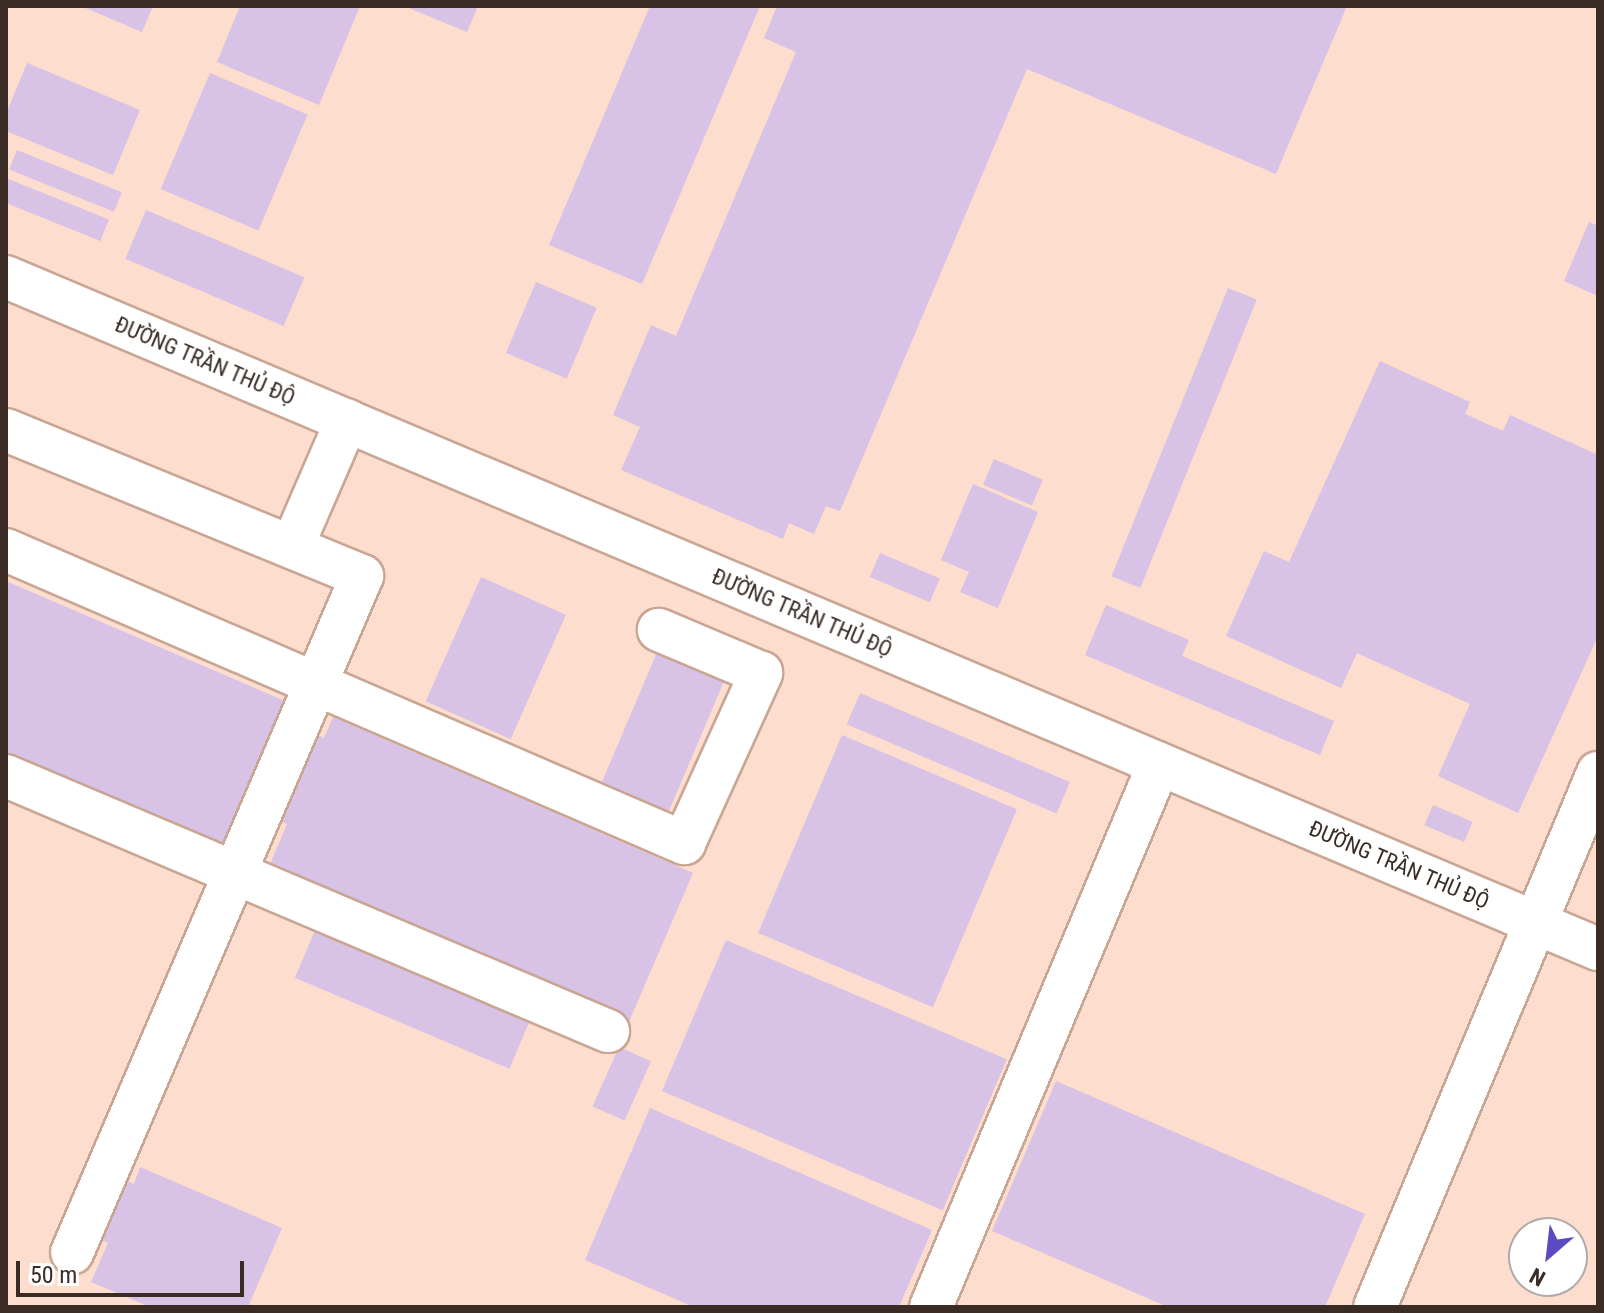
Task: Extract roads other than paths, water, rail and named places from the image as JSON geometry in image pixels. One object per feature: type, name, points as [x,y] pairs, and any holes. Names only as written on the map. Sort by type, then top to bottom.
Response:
[{"type":"street","name":"ĐƯỜNG TRẦN THỦ ĐỘ","points":[[8,284],[347,420],[1598,949]]},
{"type":"street","points":[[292,547],[347,420]]},
{"type":"street","points":[[6,430],[362,576],[319,684],[72,1253]]},
{"type":"street","points":[[6,550],[684,843],[761,673],[659,630]]},
{"type":"street","points":[[931,1307],[1159,764]]},
{"type":"street","points":[[1375,1307],[1598,773]]},
{"type":"street","points":[[6,776],[608,1031]]}]
